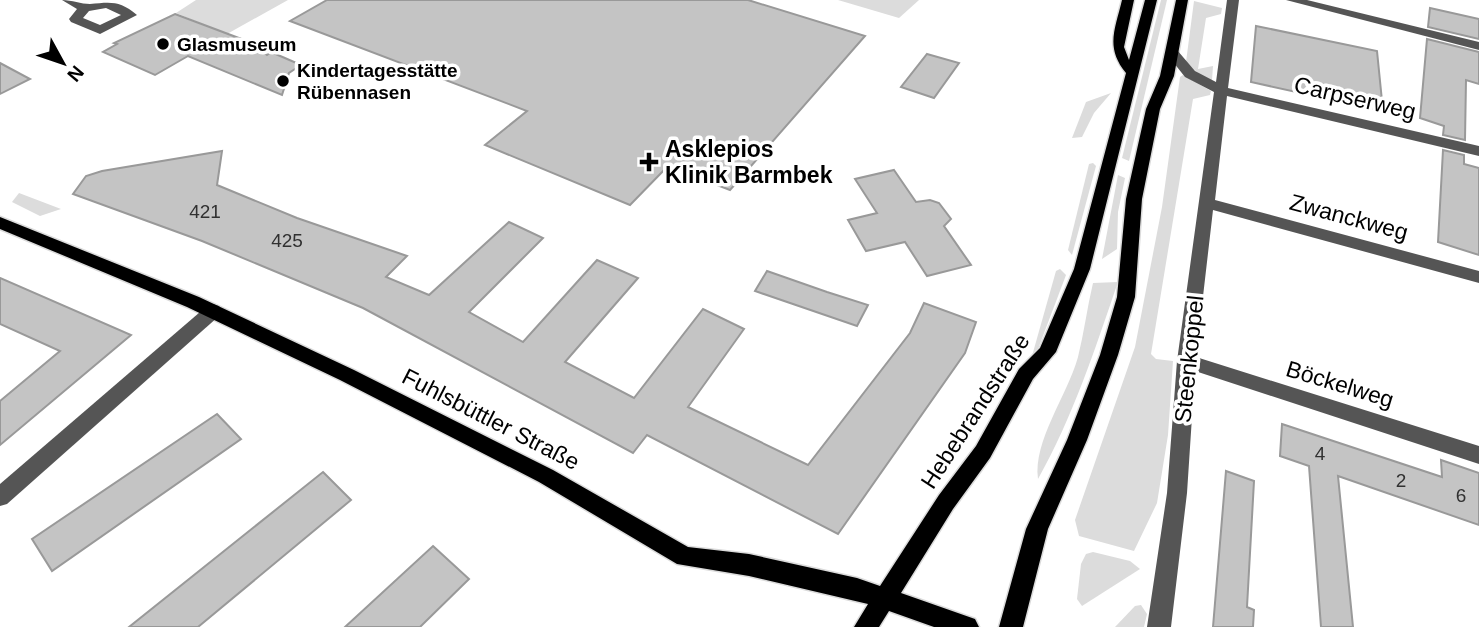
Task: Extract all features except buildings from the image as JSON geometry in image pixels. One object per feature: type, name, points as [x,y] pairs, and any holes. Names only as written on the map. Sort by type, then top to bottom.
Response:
[{"type":"main road","points":[[1129,0],[1118,47],[1122,60],[1133,74]]},
{"type":"main road","name":"Hebebrandstraße","points":[[866,627],[946,502],[983,452],[1026,374],[1047,352],[1082,269],[1151,0]]},
{"type":"main road","points":[[1011,627],[1037,529],[1077,440],[1121,317],[1130,276],[1130,216],[1153,109],[1162,92],[1182,0]]},
{"type":"main road","name":"Fuhlsbüttler Straße","points":[[0,223],[213,311],[458,429],[569,489],[685,557],[749,565],[887,597],[967,627]]},
{"type":"street","points":[[68,0],[85,8]]},
{"type":"street","name":"Steenkoppel","points":[[1159,627],[1177,493],[1186,361],[1233,0]]},
{"type":"street","points":[[1292,0],[1479,46]]},
{"type":"street","points":[[1171,53],[1190,74],[1221,90]]},
{"type":"street","name":"Carpserweg","points":[[1221,90],[1479,151]]},
{"type":"street","name":"Zwanckweg","points":[[1206,203],[1479,277]]},
{"type":"street","points":[[0,497],[213,311]]},
{"type":"street","name":"Böckelweg","points":[[1186,361],[1479,455]]},
{"type":"shaded area","points":[[196,0],[288,0],[227,34],[176,13]]},
{"type":"shaded area","points":[[838,0],[919,0],[899,18]]},
{"type":"shaded area","points":[[1161,0],[1167,0],[1129,161],[1122,158]]},
{"type":"shaded area","points":[[1194,1],[1222,8],[1221,14],[1206,18],[1198,69],[1213,66],[1212,80],[1200,75],[1186,62]]},
{"type":"shaded area","points":[[1183,75],[1211,91],[1210,95],[1193,99],[1151,354],[1156,359],[1173,361],[1168,435],[1157,503],[1134,551],[1079,536],[1075,520],[1135,347],[1162,207],[1180,77]]},
{"type":"shaded area","points":[[1111,93],[1094,113],[1082,137],[1072,138],[1086,102]]},
{"type":"shaded area","points":[[1089,164],[1096,166],[1072,255],[1068,250]]},
{"type":"shaded area","points":[[1118,175],[1125,178],[1118,212],[1117,249],[1102,259]]},
{"type":"shaded area","points":[[19,193],[61,209],[40,216],[12,202]]},
{"type":"shaded area","points":[[1060,269],[1066,275],[1035,357],[1032,356],[1056,271]]},
{"type":"shaded area","points":[[1118,282],[1073,407],[1038,479],[1041,449],[1078,357],[1093,283]]},
{"type":"shaded area","points":[[1093,552],[1130,561],[1140,569],[1082,606],[1077,599],[1081,564],[1086,554]]},
{"type":"shaded area","points":[[1141,605],[1147,614],[1144,627],[1115,627],[1135,606]]},
{"type":"place","name":"Glasmuseum","points":[[163,44]]},
{"type":"place","name":"Kindertagesstätte Rübennasen","points":[[283,81]]},
{"type":"place","name":"Asklepios Klinik Barmbek","points":[[649,162]]}]
